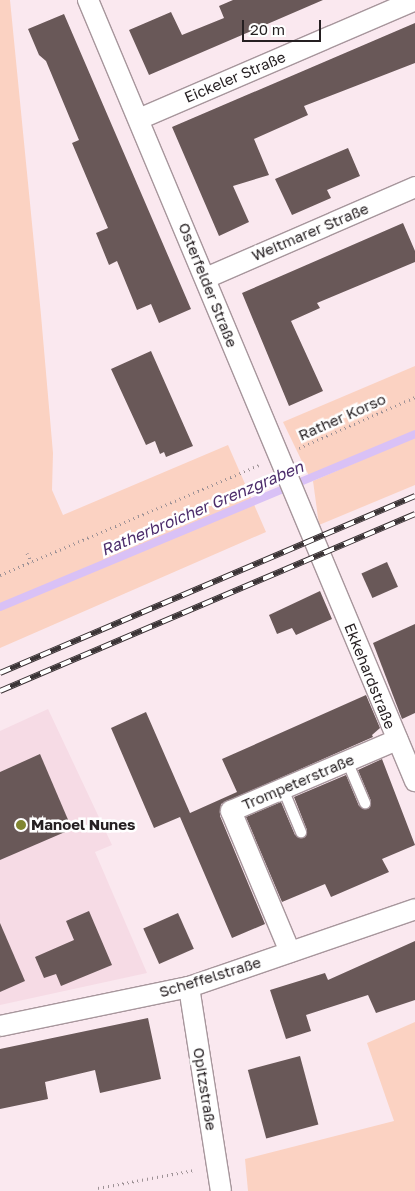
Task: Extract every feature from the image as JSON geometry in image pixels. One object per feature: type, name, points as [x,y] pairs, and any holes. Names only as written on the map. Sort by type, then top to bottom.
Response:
[{"type":"street","name":"Osterfelder Straße","points":[[88,0],[206,278],[301,515],[326,570]]},
{"type":"street","name":"Eickeler Straße","points":[[139,119],[415,0]]},
{"type":"street","name":"Weitmarer Straße","points":[[206,278],[415,187]]},
{"type":"street","name":"Ekkehardstraße","points":[[326,570],[415,782]]},
{"type":"street","name":"Trompeterstraße","points":[[290,952],[230,810],[397,740]]},
{"type":"street","name":"Scheffelstraße","points":[[0,1026],[189,987],[415,910]]},
{"type":"street","name":"Opitzstraße","points":[[189,987],[221,1191]]},
{"type":"lane","points":[[347,761],[365,803]]},
{"type":"lane","points":[[283,789],[301,832]]},
{"type":"path","name":"Rather Korso","points":[[0,575],[279,462],[415,396]]},
{"type":"path","points":[[27,553],[31,562]]},
{"type":"path","points":[[98,1188],[217,1166]]},
{"type":"shaded area","points":[[0,0],[10,0],[53,453],[52,490],[63,515],[228,445],[266,532],[0,648]]},
{"type":"shaded area","points":[[415,366],[415,431],[309,476],[283,422]]},
{"type":"shaded area","points":[[415,437],[415,485],[319,525],[313,481]]},
{"type":"shaded area","points":[[48,709],[112,845],[95,852],[147,973],[0,1005],[0,731]]},
{"type":"shaded area","points":[[415,1022],[415,1191],[248,1191],[245,1159],[394,1121],[367,1043]]},
{"type":"building","points":[[233,0],[323,0],[149,75],[129,30],[171,12],[182,35],[224,18],[219,6]]},
{"type":"building","points":[[64,14],[191,309],[159,323],[151,304],[137,310],[117,261],[109,265],[96,233],[108,228],[72,143],[79,140],[46,61],[39,55],[28,29]]},
{"type":"building","points":[[415,23],[415,63],[304,106],[308,115],[254,139],[269,175],[233,186],[249,222],[219,236],[172,127]]},
{"type":"building","points":[[348,148],[360,176],[327,190],[331,198],[292,215],[275,179]]},
{"type":"building","points":[[403,223],[415,251],[415,262],[317,303],[320,308],[291,321],[323,391],[289,406],[242,293]]},
{"type":"building","points":[[151,351],[193,446],[166,457],[164,452],[160,454],[155,441],[146,445],[111,369]]},
{"type":"building","points":[[387,562],[398,587],[372,598],[361,573]]},
{"type":"building","points":[[320,591],[332,619],[296,635],[292,628],[277,634],[269,615]]},
{"type":"building","points":[[415,624],[415,713],[402,719],[373,643]]},
{"type":"building","points":[[366,695],[380,728],[372,735],[373,737],[221,804],[220,816],[265,924],[232,938],[180,817],[154,828],[111,728],[146,712],[190,813],[237,792],[222,759]]},
{"type":"building","points":[[40,754],[72,829],[0,860],[0,772]]},
{"type":"building","points":[[382,759],[415,845],[382,859],[389,872],[331,897],[325,884],[282,902],[246,817],[281,802],[295,835],[304,838],[307,830],[294,797],[346,775],[359,806],[368,809],[371,801],[358,770]]},
{"type":"building","points":[[89,911],[112,965],[61,986],[56,974],[44,978],[35,957],[74,940],[66,921]]},
{"type":"building","points":[[178,913],[194,949],[159,964],[143,928]]},
{"type":"building","points":[[0,923],[25,981],[0,992]]},
{"type":"building","points":[[415,941],[415,1000],[376,1013],[368,995],[306,1015],[311,1031],[286,1039],[270,990],[325,973],[328,980]]},
{"type":"building","points":[[148,1018],[161,1079],[100,1093],[95,1070],[45,1082],[48,1099],[0,1109],[0,1049]]},
{"type":"building","points":[[300,1056],[318,1125],[266,1139],[248,1070]]},
{"type":"waterway","name":"Ratherbroicher Grenzgraben","points":[[0,607],[415,434]]},
{"type":"railway","points":[[0,673],[415,496]]},
{"type":"railway","points":[[0,691],[415,514]]},
{"type":"place","name":"Manoel Nunes","points":[[21,825]]}]
